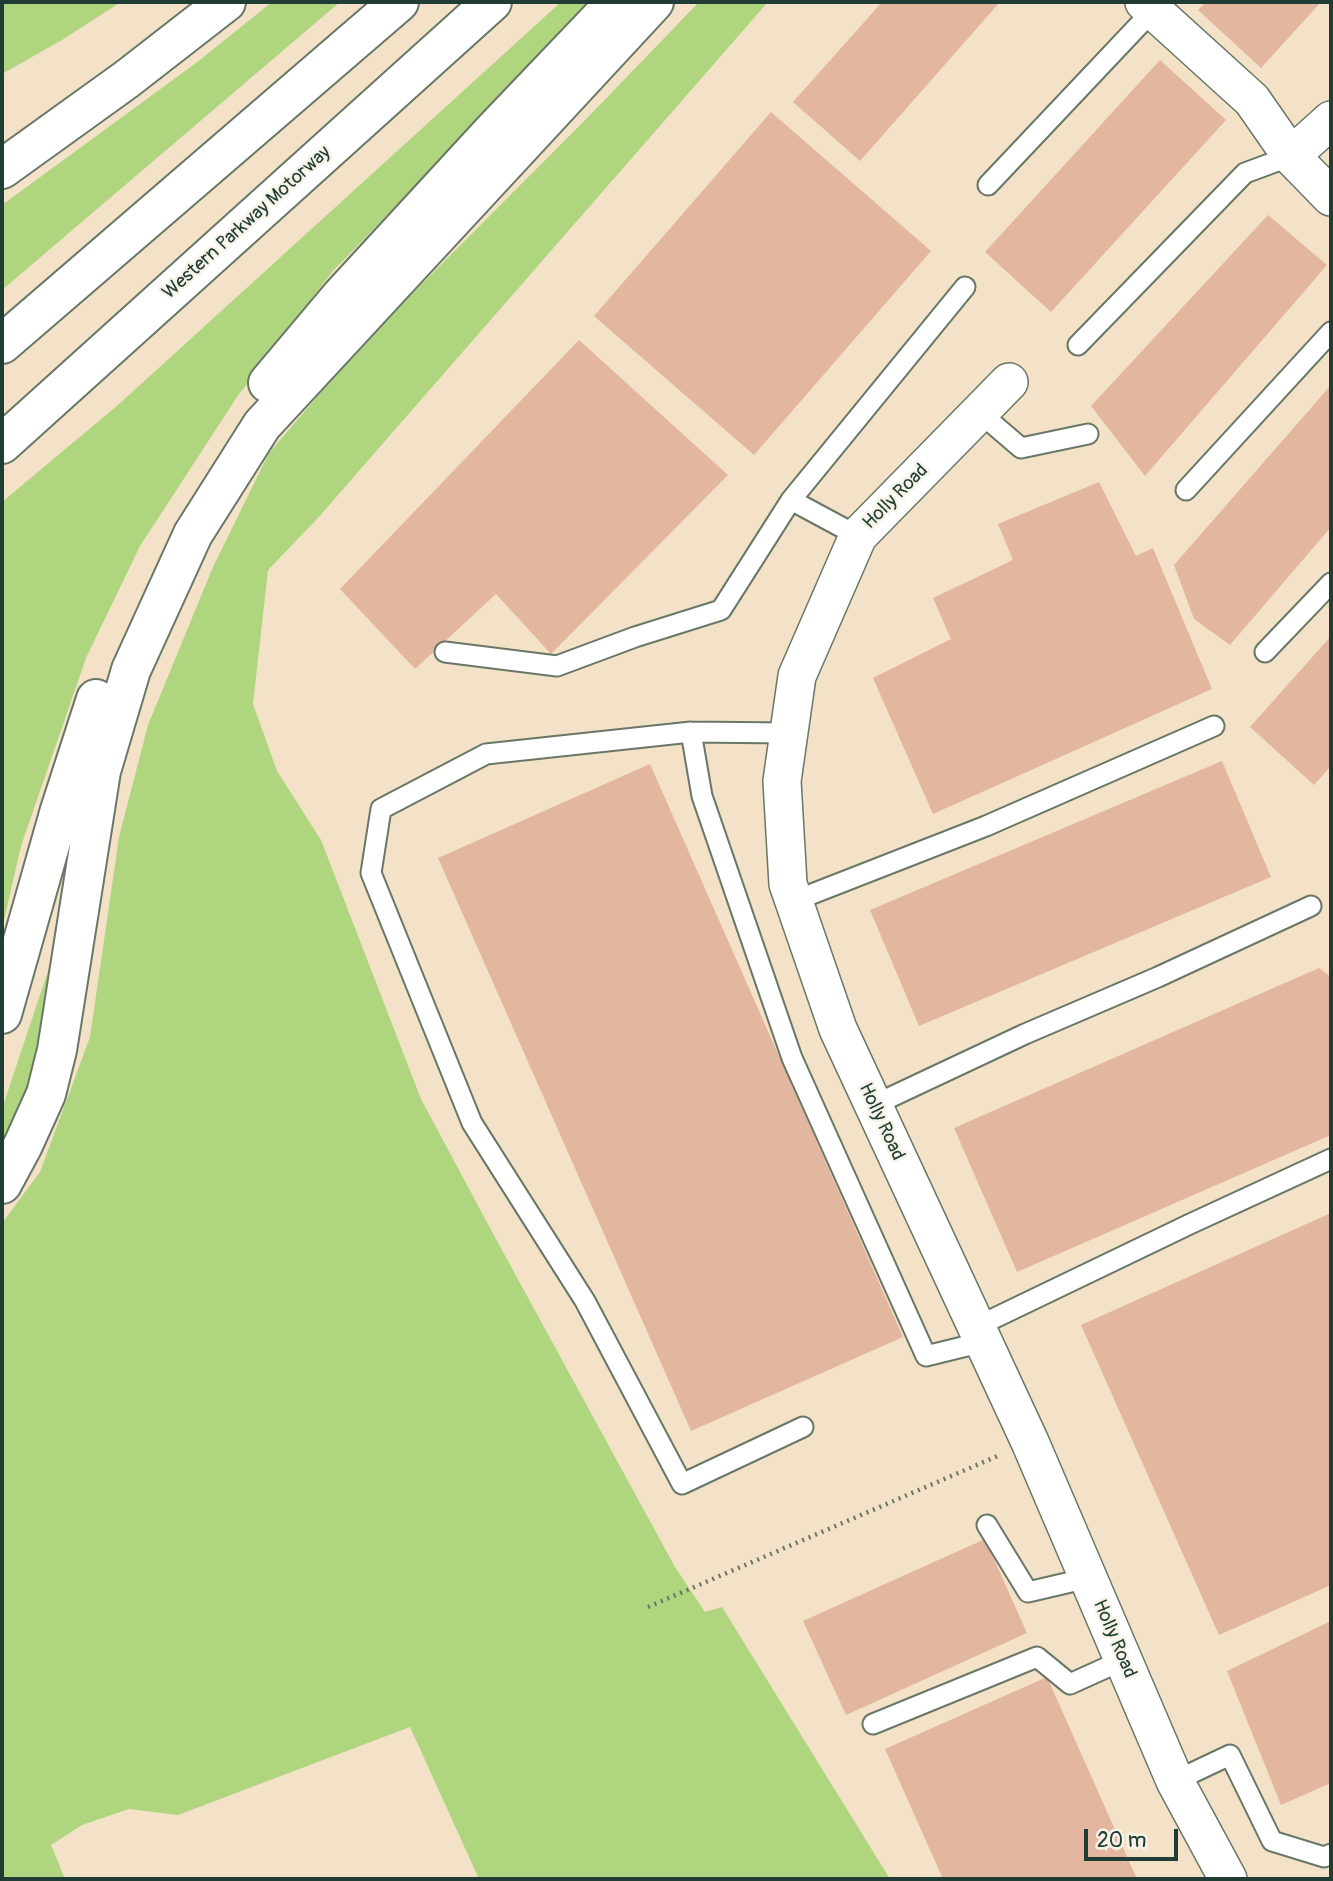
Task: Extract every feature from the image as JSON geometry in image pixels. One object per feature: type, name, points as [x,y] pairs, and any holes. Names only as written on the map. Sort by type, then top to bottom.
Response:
[{"type":"highway","points":[[2,169],[127,79],[226,2]]},
{"type":"highway","points":[[2,344],[399,2]]},
{"type":"highway","name":"Western Parkway Motorway","points":[[2,444],[492,2]]},
{"type":"highway","points":[[2,1014],[60,810],[99,689],[128,622],[186,508],[280,368],[342,295],[616,2]]},
{"type":"highway","points":[[2,1184],[46,1094],[57,1050],[101,771],[127,682],[193,534],[262,425],[654,2]]},
{"type":"highway","points":[[2,154],[127,79]]},
{"type":"street","points":[[1153,5],[1252,100],[1290,156],[1331,197]]},
{"type":"street","points":[[1290,156],[1331,120]]},
{"type":"street","name":"Holly Road","points":[[1009,382],[858,536],[797,676],[782,780],[788,884],[838,1029],[1030,1442],[1175,1782],[1228,1879]]},
{"type":"lane","points":[[988,185],[1153,5]]},
{"type":"lane","points":[[1078,345],[1245,173],[1290,156]]},
{"type":"lane","points":[[445,652],[557,666],[721,610],[791,500],[965,287]]},
{"type":"lane","points":[[1186,490],[1331,332]]},
{"type":"lane","points":[[979,412],[1021,448],[1088,434]]},
{"type":"lane","points":[[791,500],[858,536]]},
{"type":"lane","points":[[1265,652],[1331,583]]},
{"type":"lane","points":[[794,901],[986,826],[1214,726]]},
{"type":"lane","points":[[691,732],[702,796],[792,1058],[926,1356],[980,1334],[1102,1265],[1331,1159]]},
{"type":"lane","points":[[789,733],[691,732],[486,754],[381,809],[371,873],[472,1123],[585,1301],[682,1484],[803,1427]]},
{"type":"lane","points":[[874,1105],[1311,906]]},
{"type":"lane","points":[[987,1525],[1028,1592],[1088,1578]]},
{"type":"lane","points":[[873,1724],[1037,1657],[1070,1684],[1123,1660]]},
{"type":"lane","points":[[1175,1782],[1230,1755],[1272,1841],[1324,1857],[1331,1854]]},
{"type":"path","points":[[648,1607],[1030,1442]]},
{"type":"green space","points":[[2,2],[121,2],[2,74]]},
{"type":"green space","points":[[272,2],[340,2],[2,290],[2,205],[196,63]]},
{"type":"green space","points":[[561,2],[594,2],[332,272],[237,397],[140,546],[86,658],[21,846],[2,929],[2,502],[118,405]]},
{"type":"green space","points":[[699,2],[768,2],[317,519],[268,570],[253,704],[277,771],[321,840],[421,1099],[490,1228],[675,1567],[705,1612],[722,1607],[890,1879],[479,1879],[410,1727],[178,1815],[129,1809],[82,1825],[51,1845],[65,1879],[2,1879],[2,1223],[40,1172],[90,1037],[119,837],[148,725],[213,567],[269,453],[363,343]]},
{"type":"green space","points":[[65,920],[45,1048],[2,1150],[2,1109]]},
{"type":"building","points":[[882,2],[1000,2],[860,161],[793,102]]},
{"type":"building","points":[[1206,2],[1321,2],[1261,68],[1198,10]]},
{"type":"building","points":[[1160,60],[1226,120],[1051,312],[985,252]]},
{"type":"building","points":[[771,112],[931,251],[754,455],[594,316]]},
{"type":"building","points":[[1268,215],[1327,265],[1145,476],[1091,406]]},
{"type":"building","points":[[579,340],[728,475],[551,654],[496,594],[415,669],[340,589]]},
{"type":"building","points":[[1331,385],[1331,527],[1230,645],[1194,619],[1174,565]]},
{"type":"building","points":[[1099,482],[1136,556],[1153,548],[1212,689],[933,814],[873,678],[951,639],[933,598],[1013,560],[998,524]]},
{"type":"building","points":[[1331,636],[1331,766],[1314,785],[1250,727]]},
{"type":"building","points":[[1222,761],[1271,877],[919,1026],[870,910]]},
{"type":"building","points":[[650,764],[903,1337],[691,1431],[438,858]]},
{"type":"building","points":[[1319,968],[1331,977],[1331,1135],[1017,1272],[954,1128]]},
{"type":"building","points":[[1331,1213],[1331,1585],[1219,1635],[1081,1325]]},
{"type":"building","points":[[985,1539],[1027,1633],[846,1715],[803,1621]]},
{"type":"building","points":[[1331,1621],[1331,1783],[1281,1805],[1227,1671]]},
{"type":"building","points":[[1047,1677],[1137,1879],[943,1879],[885,1749]]}]
